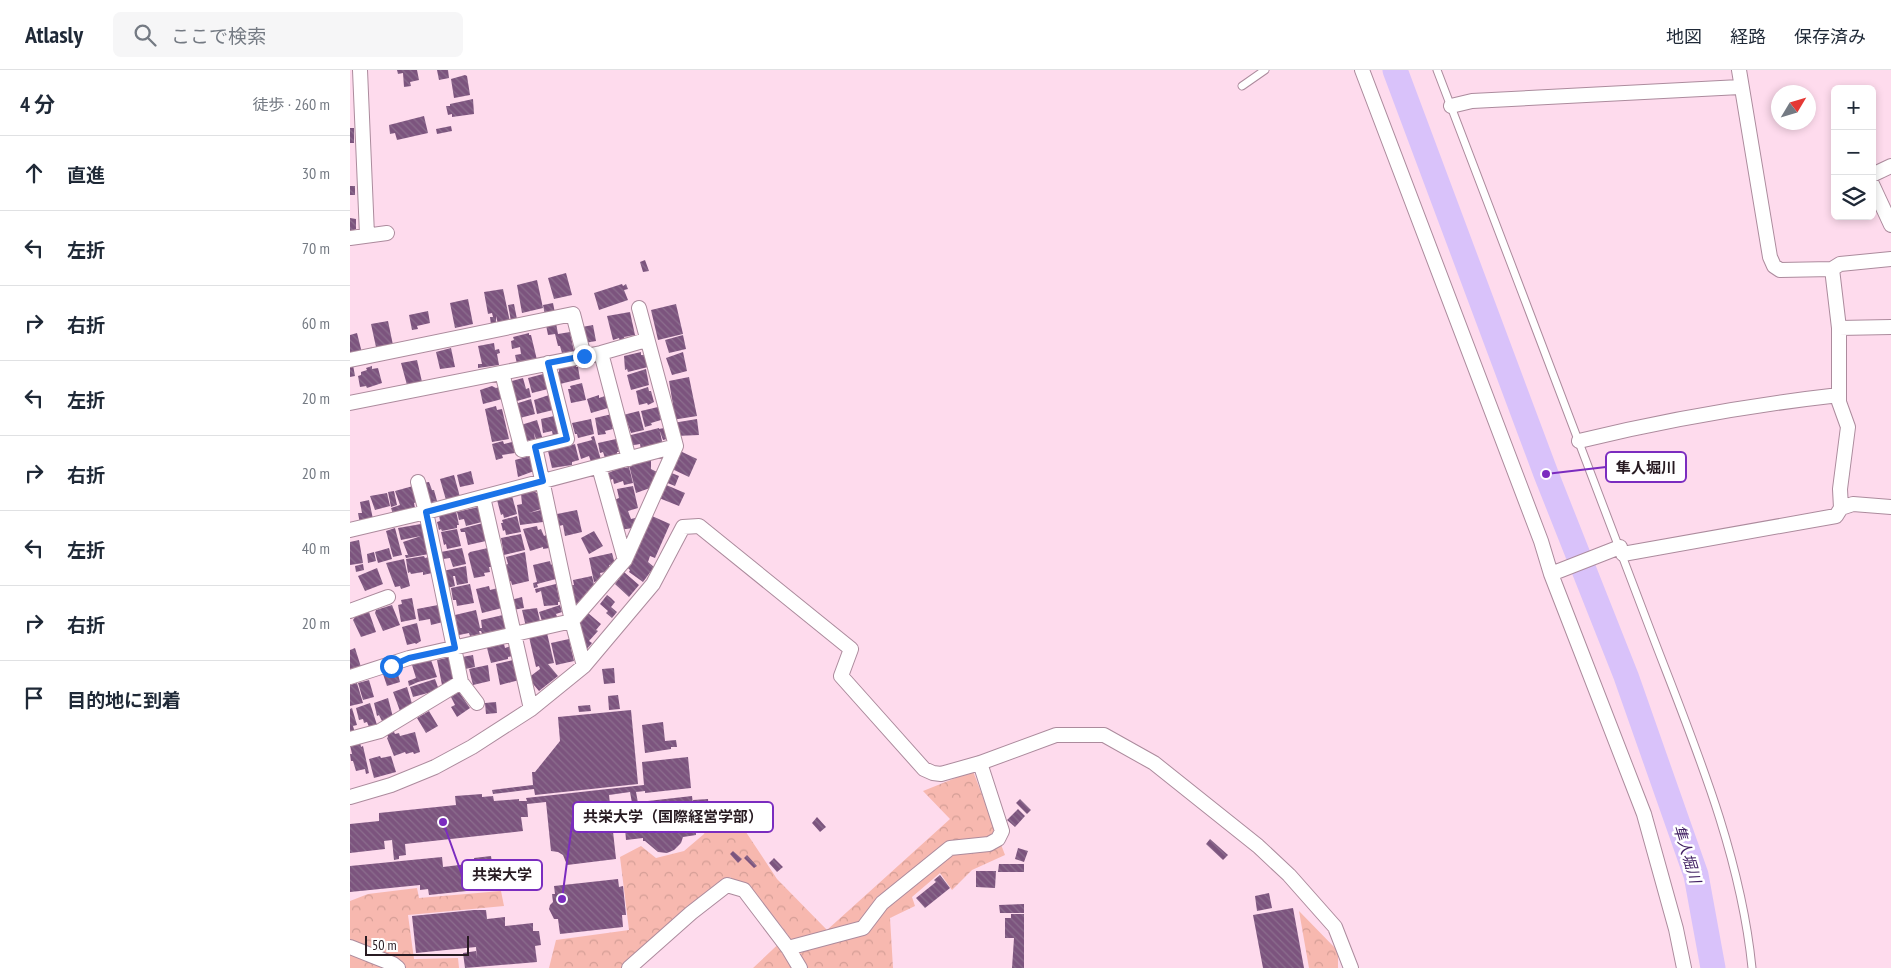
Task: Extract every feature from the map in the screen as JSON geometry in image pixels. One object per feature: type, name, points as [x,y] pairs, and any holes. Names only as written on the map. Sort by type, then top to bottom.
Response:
[{"type":"street","points":[[360,70],[367,236]]},
{"type":"street","points":[[1362,70],[1541,541],[1551,574],[1644,814],[1674,920],[1684,968]]},
{"type":"street","points":[[1738,70],[1770,257],[1774,266],[1780,270],[1832,269],[1840,264],[1891,259]]},
{"type":"street","points":[[1451,106],[1472,101],[1740,87]]},
{"type":"street","points":[[1876,173],[1891,166]]},
{"type":"street","points":[[1876,193],[1891,225]]},
{"type":"street","points":[[350,238],[387,233]]},
{"type":"street","points":[[1551,574],[1622,551],[1836,516],[1840,508],[1840,489],[1848,427],[1839,402],[1838,328],[1832,269]]},
{"type":"street","points":[[350,677],[409,658],[572,621],[625,560],[676,446],[646,340],[639,308]]},
{"type":"street","points":[[350,360],[573,314],[584,356]]},
{"type":"street","points":[[1838,328],[1891,327]]},
{"type":"street","points":[[350,403],[601,353],[646,340]]},
{"type":"street","points":[[601,353],[629,459]]},
{"type":"street","points":[[502,373],[522,450],[567,439],[548,363]]},
{"type":"street","points":[[1579,441],[1712,413],[1839,395]]},
{"type":"street","points":[[350,530],[426,512],[676,446]]},
{"type":"street","points":[[535,447],[572,621],[584,666]]},
{"type":"street","points":[[599,467],[625,560]]},
{"type":"street","points":[[418,482],[426,512],[461,682],[476,704]]},
{"type":"street","points":[[483,497],[532,708]]},
{"type":"street","points":[[1840,508],[1853,504],[1891,507]]},
{"type":"street","points":[[350,797],[390,785],[435,767],[472,747],[532,708],[584,666],[653,584],[683,528],[698,526],[851,649],[841,676],[924,769],[942,774],[980,763],[1056,735],[1104,734],[1154,763],[1258,846],[1289,875],[1335,927],[1352,968]]},
{"type":"street","points":[[350,611],[388,597]]},
{"type":"street","points":[[350,739],[380,730],[461,682]]},
{"type":"street","points":[[788,948],[862,928],[882,903],[950,848],[988,844],[998,839],[1002,831],[980,763]]},
{"type":"street","points":[[629,968],[691,913],[727,885],[744,890],[788,948],[800,968]]},
{"type":"street","points":[[350,947],[398,968]]},
{"type":"lane","points":[[1242,86],[1265,70]]},
{"type":"lane","points":[[1437,70],[1622,551],[1724,830],[1742,907],[1752,968]]},
{"type":"green space","points":[[973,771],[1005,855],[972,870],[952,890],[940,873],[912,897],[915,906],[890,918],[893,968],[753,968],[788,935],[760,899],[730,877],[622,968],[549,968],[556,940],[629,930],[620,857],[641,846],[656,858],[684,851],[704,834],[714,808],[730,808],[777,879],[827,930],[950,819],[923,791]]},
{"type":"green space","points":[[417,888],[419,898],[501,891],[504,906],[408,915],[414,959],[458,958],[459,968],[350,968],[350,901],[368,894]]},
{"type":"green space","points":[[1299,911],[1338,951],[1338,968],[1309,968]]},
{"type":"building","points":[[397,70],[417,70],[419,80],[410,82],[411,86],[404,87],[403,73],[398,74]]},
{"type":"building","points":[[437,70],[448,70],[449,78],[439,80]]},
{"type":"building","points":[[467,76],[470,95],[454,98],[451,79]]},
{"type":"building","points":[[473,99],[474,114],[452,117],[452,114],[448,115],[446,106]]},
{"type":"building","points":[[424,116],[428,133],[397,140],[395,133],[390,134],[389,125]]},
{"type":"building","points":[[451,126],[452,131],[437,134],[436,129]]},
{"type":"building","points":[[350,128],[354,128],[354,143],[350,143]]},
{"type":"building","points":[[350,186],[355,186],[355,195],[350,195]]},
{"type":"building","points":[[350,218],[356,219],[356,229],[350,232]]},
{"type":"building","points":[[645,260],[649,271],[643,272],[640,262]]},
{"type":"building","points":[[566,273],[572,295],[554,299],[548,278]]},
{"type":"building","points":[[537,280],[543,308],[522,313],[517,285]]},
{"type":"building","points":[[622,284],[623,286],[626,284],[628,289],[624,290],[628,300],[599,310],[594,293]]},
{"type":"building","points":[[503,289],[510,322],[498,324],[496,316],[496,324],[491,325],[490,317],[493,317],[492,313],[488,314],[484,292]]},
{"type":"building","points":[[468,299],[473,324],[455,328],[450,303]]},
{"type":"building","points":[[553,303],[555,313],[545,315],[543,305]]},
{"type":"building","points":[[514,304],[517,319],[511,321],[508,305]]},
{"type":"building","points":[[676,304],[683,334],[658,340],[651,310]]},
{"type":"building","points":[[428,311],[430,323],[417,326],[418,329],[412,330],[409,315]]},
{"type":"building","points":[[630,312],[635,335],[624,337],[625,341],[620,342],[619,338],[613,340],[607,316]]},
{"type":"building","points":[[388,321],[393,345],[376,347],[371,324]]},
{"type":"building","points":[[556,323],[558,334],[570,332],[574,351],[562,353],[555,334],[548,335],[546,325]]},
{"type":"building","points":[[593,325],[596,341],[585,343],[582,327]]},
{"type":"building","points":[[357,333],[362,353],[350,355],[350,335]]},
{"type":"building","points":[[529,333],[537,360],[517,364],[515,355],[521,354],[520,347],[512,349],[511,341],[514,340],[513,337]]},
{"type":"building","points":[[683,335],[686,349],[669,353],[665,340]]},
{"type":"building","points":[[494,343],[495,350],[499,349],[500,353],[497,354],[499,365],[478,368],[478,364],[482,364],[478,346]]},
{"type":"building","points":[[451,348],[455,367],[440,369],[436,352]]},
{"type":"building","points":[[641,352],[641,355],[645,355],[648,367],[628,372],[627,369],[625,370],[624,356]]},
{"type":"building","points":[[683,352],[687,371],[672,375],[666,358]]},
{"type":"building","points":[[417,360],[422,382],[407,385],[401,363]]},
{"type":"building","points":[[353,365],[355,376],[350,377],[350,366]]},
{"type":"building","points":[[576,365],[580,379],[560,384],[557,372],[559,372],[559,369]]},
{"type":"building","points":[[372,366],[372,369],[378,368],[382,383],[367,388],[366,386],[360,387],[358,376],[361,375],[361,372],[367,370],[366,368]]},
{"type":"building","points":[[646,369],[649,385],[631,390],[627,375]]},
{"type":"building","points":[[543,374],[548,389],[532,393],[528,378]]},
{"type":"building","points":[[689,377],[697,416],[672,420],[669,406],[673,405],[669,381]]},
{"type":"building","points":[[523,378],[526,389],[529,388],[531,397],[517,401],[515,396],[513,396],[510,384],[512,381]]},
{"type":"building","points":[[582,383],[586,400],[571,403],[568,389],[571,389],[570,386]]},
{"type":"building","points":[[492,386],[499,387],[502,399],[483,404],[480,390]]},
{"type":"building","points":[[648,387],[654,402],[648,405],[647,403],[639,405],[636,391]]},
{"type":"building","points":[[549,395],[553,410],[537,414],[534,400]]},
{"type":"building","points":[[599,395],[599,398],[605,396],[608,408],[591,413],[587,399]]},
{"type":"building","points":[[531,399],[535,414],[520,418],[515,404]]},
{"type":"building","points":[[496,406],[497,410],[502,409],[509,439],[492,442],[485,409]]},
{"type":"building","points":[[658,407],[661,420],[645,427],[641,411]]},
{"type":"building","points":[[639,411],[644,430],[631,433],[623,415]]},
{"type":"building","points":[[612,414],[613,429],[605,431],[606,434],[598,435],[595,418]]},
{"type":"building","points":[[554,416],[558,434],[553,436],[552,431],[543,433],[541,419]]},
{"type":"building","points":[[591,419],[594,434],[578,438],[572,423]]},
{"type":"building","points":[[697,419],[699,435],[676,436],[673,423]]},
{"type":"building","points":[[537,420],[543,440],[537,442],[534,433],[535,439],[525,441],[521,425]]},
{"type":"building","points":[[659,428],[663,445],[641,450],[640,444],[629,446],[627,436]]},
{"type":"building","points":[[664,428],[667,439],[663,440],[659,429]]},
{"type":"building","points":[[594,436],[601,460],[591,462],[589,456],[581,459],[577,444],[592,440],[591,437]]},
{"type":"building","points":[[616,439],[619,452],[617,452],[617,455],[605,458],[603,452],[600,453],[598,443]]},
{"type":"building","points":[[503,441],[504,444],[512,442],[515,453],[502,455],[503,458],[496,460],[492,444]]},
{"type":"building","points":[[575,444],[579,460],[572,462],[572,465],[552,468],[548,451]]},
{"type":"building","points":[[680,451],[697,459],[689,477],[672,469]]},
{"type":"building","points":[[530,456],[534,471],[518,477],[515,460]]},
{"type":"building","points":[[651,458],[651,469],[657,472],[650,488],[636,493],[629,465]]},
{"type":"building","points":[[625,466],[625,468],[629,467],[633,483],[624,485],[623,481],[614,484],[613,479],[610,480],[608,473]]},
{"type":"building","points":[[471,471],[474,484],[460,487],[457,475]]},
{"type":"building","points":[[669,472],[679,476],[675,486],[665,482]]},
{"type":"building","points":[[454,475],[460,497],[446,500],[440,479]]},
{"type":"building","points":[[429,482],[432,490],[434,490],[437,501],[427,503],[422,483]]},
{"type":"building","points":[[664,484],[685,493],[679,506],[659,498]]},
{"type":"building","points":[[413,486],[417,502],[414,503],[415,508],[394,517],[391,508],[400,505],[395,491]]},
{"type":"building","points":[[633,486],[638,508],[628,511],[631,519],[635,518],[636,524],[633,525],[633,528],[619,530],[614,500],[619,498],[617,489]]},
{"type":"building","points":[[394,491],[397,505],[391,507],[388,492]]},
{"type":"building","points":[[535,491],[541,509],[529,513],[541,510],[543,522],[520,525],[517,505],[522,504],[521,494]]},
{"type":"building","points":[[387,493],[390,506],[375,510],[370,496]]},
{"type":"building","points":[[512,496],[517,514],[504,518],[503,514],[501,515],[497,500]]},
{"type":"building","points":[[369,500],[373,519],[360,524],[358,513],[362,513],[360,502]]},
{"type":"building","points":[[478,507],[482,522],[466,526],[464,519],[459,520],[457,512]]},
{"type":"building","points":[[577,510],[582,532],[565,536],[563,525],[559,526],[557,514]]},
{"type":"building","points":[[456,511],[459,525],[457,525],[457,528],[439,530],[437,522],[440,521],[439,515]]},
{"type":"building","points":[[517,516],[521,532],[506,535],[505,530],[503,531],[502,520]]},
{"type":"building","points":[[652,516],[670,524],[655,558],[650,556],[648,562],[654,567],[643,582],[629,572],[630,570],[627,567],[634,558]]},
{"type":"building","points":[[483,523],[486,541],[468,545],[465,532],[461,532],[460,529]]},
{"type":"building","points":[[421,524],[429,554],[406,558],[405,555],[408,555],[403,542],[421,536],[401,540],[398,528]]},
{"type":"building","points":[[537,526],[538,530],[541,529],[544,536],[546,535],[549,548],[543,549],[543,547],[530,551],[523,529]]},
{"type":"building","points":[[395,528],[402,555],[393,557],[386,531]]},
{"type":"building","points":[[457,529],[461,546],[447,549],[441,532]]},
{"type":"building","points":[[594,531],[603,546],[589,554],[581,538]]},
{"type":"building","points":[[521,534],[525,550],[504,555],[501,538]]},
{"type":"building","points":[[359,540],[363,563],[350,565],[350,542]]},
{"type":"building","points":[[389,548],[392,559],[378,563],[375,552]]},
{"type":"building","points":[[462,548],[466,564],[453,567],[450,558],[443,559],[441,552]]},
{"type":"building","points":[[488,548],[491,562],[490,572],[484,573],[485,576],[474,578],[468,554]]},
{"type":"building","points":[[374,552],[376,561],[368,563],[367,554]]},
{"type":"building","points":[[525,552],[529,581],[512,585],[511,581],[509,582],[505,565],[508,564],[506,557]]},
{"type":"building","points":[[612,553],[615,564],[609,565],[610,571],[600,573],[602,580],[594,582],[589,558]]},
{"type":"building","points":[[424,556],[425,558],[429,557],[432,573],[423,575],[423,572],[408,573],[406,559]]},
{"type":"building","points":[[404,559],[410,586],[401,589],[400,586],[395,587],[386,563]]},
{"type":"building","points":[[550,561],[556,579],[537,584],[538,587],[534,588],[533,583],[537,582],[533,565]]},
{"type":"building","points":[[363,564],[364,570],[356,572],[355,566]]},
{"type":"building","points":[[466,566],[468,583],[457,585],[455,576],[453,576],[455,586],[447,588],[443,571]]},
{"type":"building","points":[[377,568],[383,584],[365,591],[358,576]]},
{"type":"building","points":[[624,572],[639,585],[629,597],[615,584]]},
{"type":"building","points":[[592,576],[595,589],[589,590],[589,595],[581,599],[581,605],[574,604],[571,585],[574,585],[573,580]]},
{"type":"building","points":[[470,584],[474,603],[457,606],[456,600],[453,600],[451,588]]},
{"type":"building","points":[[556,584],[560,602],[558,602],[558,605],[544,606],[541,591],[536,593],[535,589]]},
{"type":"building","points":[[489,586],[490,590],[498,588],[502,608],[482,613],[476,589]]},
{"type":"building","points":[[607,595],[615,602],[611,607],[617,612],[612,618],[606,613],[608,611],[600,604]]},
{"type":"building","points":[[522,597],[524,608],[513,610],[511,600]]},
{"type":"building","points":[[412,598],[416,619],[401,622],[398,605],[402,604],[401,600]]},
{"type":"building","points":[[392,605],[400,625],[383,631],[375,613],[376,610]]},
{"type":"building","points":[[438,605],[443,622],[431,625],[430,619],[419,621],[417,609]]},
{"type":"building","points":[[560,605],[562,612],[556,614],[558,619],[526,627],[522,610],[537,608],[540,621],[542,621],[539,612]]},
{"type":"building","points":[[476,610],[480,628],[482,628],[481,620],[503,615],[506,629],[483,636],[481,631],[479,631],[480,634],[470,636],[469,633],[459,635],[455,615]]},
{"type":"building","points":[[369,612],[376,632],[361,637],[353,620],[356,616]]},
{"type":"building","points":[[588,613],[601,624],[596,630],[598,631],[589,641],[592,643],[586,650],[580,635],[583,632],[579,629],[581,627],[579,624]]},
{"type":"building","points":[[417,623],[421,641],[416,644],[407,645],[402,627]]},
{"type":"building","points":[[547,633],[554,663],[548,664],[558,676],[539,691],[528,678],[540,669],[539,666],[536,667],[529,637]]},
{"type":"building","points":[[569,639],[574,661],[556,665],[551,643]]},
{"type":"building","points":[[504,644],[505,648],[511,646],[513,656],[491,663],[487,648]]},
{"type":"building","points":[[355,648],[361,667],[350,670],[350,650]]},
{"type":"building","points":[[473,655],[475,667],[465,669],[462,657]]},
{"type":"building","points":[[451,657],[456,679],[453,682],[442,685],[437,660]]},
{"type":"building","points":[[431,660],[437,677],[409,686],[408,681],[416,678],[412,665]]},
{"type":"building","points":[[513,660],[519,680],[500,685],[496,664]]},
{"type":"building","points":[[488,665],[490,681],[473,685],[469,669]]},
{"type":"building","points":[[614,668],[615,683],[604,684],[602,669]]},
{"type":"building","points":[[397,670],[400,682],[387,686],[383,674]]},
{"type":"building","points":[[435,679],[439,690],[413,697],[410,687]]},
{"type":"building","points":[[369,680],[374,697],[363,700],[358,683]]},
{"type":"building","points":[[357,683],[363,703],[350,706],[350,685]]},
{"type":"building","points":[[407,687],[413,707],[400,711],[393,692]]},
{"type":"building","points":[[459,692],[470,708],[457,717],[451,707],[455,705],[451,697]]},
{"type":"building","points":[[618,695],[620,709],[609,710],[608,696]]},
{"type":"building","points":[[388,698],[393,717],[382,721],[379,715],[377,716],[374,703]]},
{"type":"building","points":[[496,702],[497,713],[486,714],[485,703]]},
{"type":"building","points":[[370,703],[377,725],[369,727],[367,722],[364,723],[363,719],[359,720],[356,708]]},
{"type":"building","points":[[590,705],[591,711],[579,712],[578,706]]},
{"type":"building","points":[[352,708],[357,725],[353,726],[355,733],[350,734],[350,709]]},
{"type":"building","points":[[631,710],[638,784],[535,795],[534,789],[493,794],[492,790],[533,785],[532,772],[535,772],[560,741],[558,717]]},
{"type":"building","points":[[429,711],[438,726],[426,733],[417,718]]},
{"type":"building","points":[[663,722],[665,741],[676,740],[677,747],[645,753],[642,725]]},
{"type":"building","points":[[394,732],[395,734],[399,733],[400,736],[415,732],[420,752],[406,754],[405,752],[394,756],[387,734]]},
{"type":"building","points":[[360,742],[361,747],[363,746],[369,773],[366,774],[365,769],[356,771],[353,761],[351,761],[350,745]]},
{"type":"building","points":[[380,756],[381,758],[391,756],[396,772],[374,778],[369,759]]},
{"type":"building","points":[[688,757],[691,788],[645,793],[645,791],[636,792],[638,803],[632,803],[630,792],[609,795],[616,859],[567,865],[563,855],[551,851],[546,802],[527,804],[528,817],[521,817],[523,831],[405,844],[406,855],[399,856],[399,859],[394,860],[392,840],[384,841],[385,849],[350,853],[350,824],[379,821],[379,813],[456,805],[455,796],[482,794],[482,797],[493,796],[494,801],[519,799],[519,801],[527,801],[526,798],[644,785],[642,762]]},
{"type":"building","points":[[692,796],[694,813],[703,811],[695,812],[693,800],[708,799],[709,811],[704,811],[705,817],[695,820],[696,835],[683,837],[681,843],[674,850],[667,853],[658,852],[643,841],[643,838],[626,840],[625,828],[620,824],[619,818],[624,817],[623,806],[639,805],[639,802]]},
{"type":"building","points":[[1020,799],[1031,810],[1027,814],[1016,803]]},
{"type":"building","points":[[1018,809],[1025,816],[1015,827],[1007,820]]},
{"type":"building","points":[[817,817],[826,827],[820,832],[812,823]]},
{"type":"building","points":[[1210,839],[1228,855],[1223,860],[1206,844]]},
{"type":"building","points":[[1018,848],[1028,851],[1024,862],[1015,859]]},
{"type":"building","points":[[733,851],[742,859],[738,863],[730,854]]},
{"type":"building","points":[[747,855],[757,866],[754,868],[744,858]]},
{"type":"building","points":[[491,856],[492,863],[515,861],[516,873],[512,874],[512,878],[498,879],[498,876],[494,876],[495,888],[429,895],[428,889],[420,890],[420,885],[350,892],[350,866],[442,857],[443,867],[475,863],[474,858]]},
{"type":"building","points":[[774,858],[783,867],[777,872],[769,863]]},
{"type":"building","points":[[999,864],[1024,864],[1024,872],[998,872]]},
{"type":"building","points":[[976,871],[996,871],[995,888],[976,887]]},
{"type":"building","points":[[940,875],[950,888],[925,908],[916,898],[936,882],[934,880]]},
{"type":"building","points":[[618,879],[619,887],[623,886],[626,915],[622,915],[623,927],[560,934],[558,919],[554,919],[549,909],[553,902],[552,894],[555,894],[554,886]]},
{"type":"building","points":[[1269,893],[1272,908],[1257,911],[1255,896]]},
{"type":"building","points":[[1024,904],[1024,913],[1000,913],[999,905]]},
{"type":"building","points":[[1293,908],[1304,968],[1263,968],[1253,915]]},
{"type":"building","points":[[486,910],[487,919],[505,917],[505,926],[533,923],[533,931],[539,931],[541,945],[535,946],[537,962],[465,968],[463,953],[476,951],[477,958],[476,947],[416,953],[412,916]]},
{"type":"building","points":[[1011,914],[1024,914],[1024,968],[1012,968],[1014,938],[1005,938],[1005,918],[1011,918]]},
{"type":"waterway","name":"隼人堀川","points":[[1395,70],[1546,474],[1626,676],[1696,875],[1713,968]]},
{"type":"place","name":"隼人堀川","points":[[1546,474]]},
{"type":"place","name":"共栄大学","points":[[443,822]]},
{"type":"place","name":"共栄大学（国際経営学部）","points":[[562,899]]},
{"type":"route","points":[[391,666],[409,658],[455,648],[426,512],[543,481],[535,447],[567,439],[548,363],[584,356]]}]
